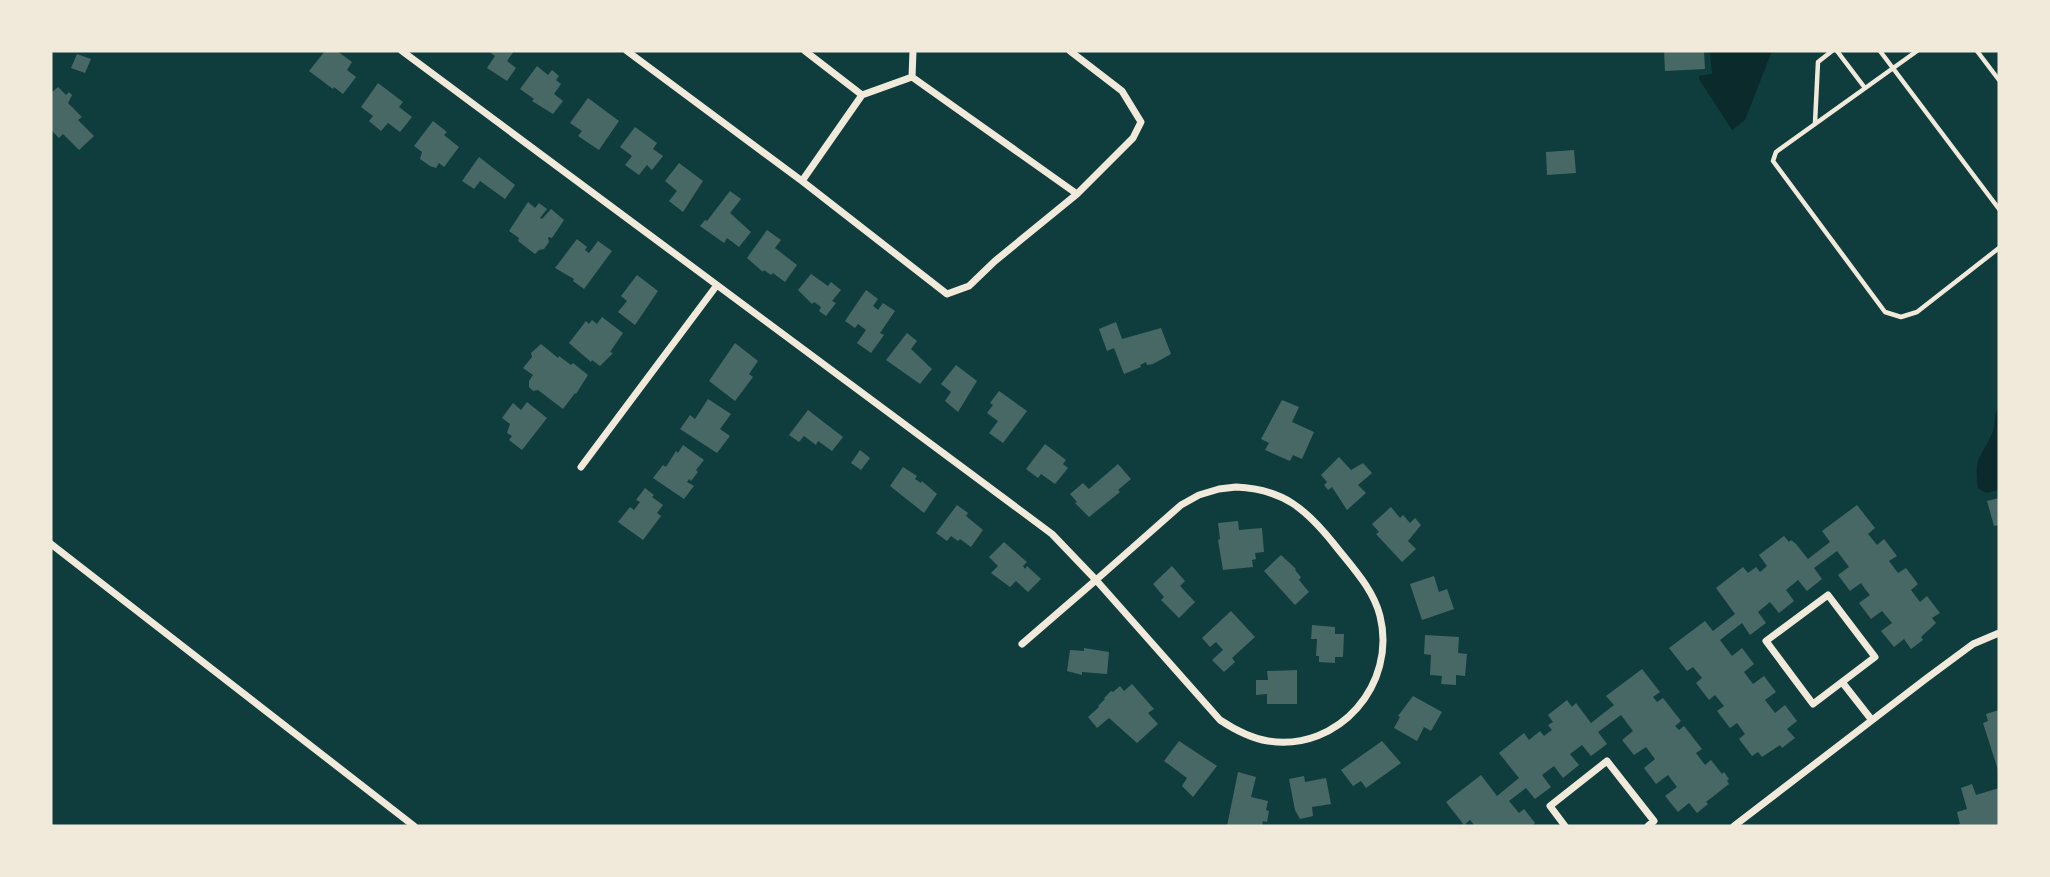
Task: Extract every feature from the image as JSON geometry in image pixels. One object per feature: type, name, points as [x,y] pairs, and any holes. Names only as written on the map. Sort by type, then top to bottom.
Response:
[{"type":"street","points":[[402,51],[1029,514],[1097,580],[1220,720],[1234,729],[1269,741],[1290,742],[1320,735],[1339,725],[1355,712],[1376,680],[1381,664],[1383,629],[1371,593],[1310,517],[1290,500],[1274,493],[1236,487],[1199,495],[1181,505],[1097,580],[1022,644]]},
{"type":"street","points":[[627,51],[802,181],[947,294],[969,286],[995,261],[1077,194],[1133,138],[1141,122],[1122,90],[1070,51]]},
{"type":"street","points":[[805,51],[862,95]]},
{"type":"street","points":[[912,77],[913,51]]},
{"type":"street","points":[[802,181],[862,95],[912,77]]},
{"type":"street","points":[[912,77],[1077,194]]},
{"type":"street","points":[[581,467],[717,285]]},
{"type":"street","points":[[51,544],[414,826]]},
{"type":"street","points":[[1828,595],[1875,657],[1842,682],[1813,704],[1766,641],[1828,595]]},
{"type":"street","points":[[1734,826],[1871,719],[1973,645],[1999,633]]},
{"type":"street","points":[[1842,682],[1871,719]]},
{"type":"street","points":[[1565,826],[1550,806],[1607,761],[1654,821],[1648,826]]},
{"type":"lane","points":[[1815,124],[1818,62],[1834,51],[1865,88]]},
{"type":"lane","points":[[1880,51],[1999,209]]},
{"type":"lane","points":[[1917,51],[1776,152],[1773,161],[1885,312],[1901,317],[1917,312],[1999,248]]},
{"type":"lane","points":[[1977,51],[1999,80]]},
{"type":"water","points":[[1710,51],[1772,51],[1745,120],[1732,130],[1699,79],[1699,76],[1712,74]]},
{"type":"water","points":[[1999,407],[1999,490],[1986,493],[1978,488],[1978,464],[1993,430]]},
{"type":"building","points":[[325,51],[337,51],[352,62],[347,70],[356,77],[343,94],[309,71]]},
{"type":"building","points":[[488,51],[514,51],[507,61],[516,68],[507,81],[487,68],[495,56]]},
{"type":"building","points":[[1664,51],[1704,51],[1705,69],[1665,71]]},
{"type":"building","points":[[77,54],[91,59],[85,73],[71,68]]},
{"type":"building","points":[[537,66],[548,75],[552,70],[559,76],[556,80],[561,84],[554,94],[563,101],[553,114],[532,101],[534,99],[520,89]]},
{"type":"building","points":[[378,83],[403,102],[399,107],[412,117],[400,132],[388,123],[381,131],[369,121],[373,116],[361,107]]},
{"type":"building","points":[[58,87],[66,95],[69,92],[72,95],[68,103],[82,117],[78,120],[94,136],[79,150],[63,134],[59,138],[51,130],[51,93]]},
{"type":"building","points":[[588,98],[619,121],[599,150],[578,136],[582,131],[570,123]]},
{"type":"building","points":[[433,121],[447,132],[444,135],[459,147],[444,167],[439,163],[436,168],[430,166],[420,159],[422,152],[414,146]]},
{"type":"building","points":[[635,127],[657,143],[653,149],[663,156],[652,170],[647,165],[639,175],[625,165],[632,156],[620,147]]},
{"type":"building","points":[[1574,150],[1576,173],[1547,175],[1546,152]]},
{"type":"building","points":[[479,157],[515,185],[505,199],[480,181],[474,189],[462,181]]},
{"type":"building","points":[[679,163],[703,181],[683,212],[669,201],[677,191],[665,181]]},
{"type":"building","points":[[730,191],[741,199],[730,213],[751,232],[739,247],[727,238],[724,243],[700,226]]},
{"type":"building","points":[[528,202],[535,208],[539,203],[547,209],[540,218],[542,219],[551,209],[564,220],[552,238],[548,237],[549,242],[544,249],[535,254],[509,231]]},
{"type":"building","points":[[767,230],[781,240],[775,248],[797,265],[785,282],[773,273],[771,275],[764,270],[763,272],[747,258]]},
{"type":"building","points":[[577,239],[587,247],[585,250],[589,253],[598,241],[612,251],[584,289],[573,281],[574,279],[555,268]]},
{"type":"building","points":[[811,274],[828,286],[831,282],[841,290],[832,301],[836,303],[826,316],[819,311],[821,307],[814,302],[812,304],[798,290]]},
{"type":"building","points":[[637,275],[658,291],[635,325],[618,312],[627,301],[621,296]]},
{"type":"building","points":[[866,290],[878,299],[873,306],[878,310],[883,303],[895,311],[880,333],[884,335],[871,353],[857,343],[866,330],[858,324],[855,328],[845,321]]},
{"type":"building","points":[[602,317],[623,333],[610,352],[613,353],[600,366],[592,360],[591,362],[569,343],[586,321],[589,324],[592,320],[597,324]]},
{"type":"building","points":[[1116,322],[1122,339],[1161,328],[1171,354],[1153,364],[1147,365],[1146,362],[1124,374],[1114,348],[1107,351],[1099,329]]},
{"type":"building","points":[[907,333],[917,341],[911,349],[932,369],[920,384],[886,360]]},
{"type":"building","points":[[735,343],[758,361],[749,374],[753,377],[735,401],[709,381]]},
{"type":"building","points":[[541,344],[558,358],[559,356],[571,365],[573,363],[588,375],[563,409],[538,390],[533,391],[529,387],[533,375],[523,368],[532,357],[531,353]]},
{"type":"building","points":[[956,365],[977,381],[958,412],[945,401],[951,392],[941,384]]},
{"type":"building","points":[[999,391],[1027,411],[1003,443],[989,433],[998,421],[987,413],[993,405],[990,403]]},
{"type":"building","points":[[708,399],[731,414],[720,429],[730,436],[717,453],[680,429],[690,415],[695,419]]},
{"type":"building","points":[[1282,400],[1299,407],[1292,422],[1314,432],[1302,459],[1293,455],[1290,461],[1265,450],[1269,443],[1261,439]]},
{"type":"building","points":[[527,402],[547,418],[522,450],[509,440],[512,436],[507,433],[510,424],[502,418],[513,403],[521,410]]},
{"type":"building","points":[[808,410],[843,437],[832,451],[818,441],[816,445],[804,436],[799,442],[789,435]]},
{"type":"building","points":[[1045,444],[1066,460],[1063,464],[1068,468],[1055,484],[1041,474],[1038,478],[1026,469]]},
{"type":"building","points":[[683,445],[704,460],[696,470],[698,472],[687,482],[694,486],[684,499],[653,478],[663,465],[666,467]]},
{"type":"building","points":[[860,450],[870,458],[861,470],[851,463]]},
{"type":"building","points":[[1339,457],[1351,470],[1363,463],[1372,473],[1358,485],[1366,493],[1347,510],[1332,487],[1328,490],[1324,485],[1327,482],[1321,475]]},
{"type":"building","points":[[1118,464],[1131,479],[1118,490],[1120,492],[1089,517],[1070,494],[1083,483],[1089,489]]},
{"type":"building","points":[[903,467],[937,494],[924,513],[890,486]]},
{"type":"building","points":[[645,488],[663,505],[657,513],[661,516],[643,540],[618,522],[630,507],[634,510],[640,502],[636,500]]},
{"type":"building","points":[[1999,498],[1999,525],[1994,526],[1987,501]]},
{"type":"building","points":[[957,505],[983,530],[971,547],[951,536],[947,541],[936,533]]},
{"type":"building","points":[[1857,505],[1875,528],[1868,534],[1877,545],[1884,539],[1897,556],[1889,561],[1898,573],[1906,568],[1918,584],[1911,590],[1920,602],[1927,596],[1940,613],[1932,618],[1936,623],[1921,637],[1923,640],[1911,649],[1904,639],[1894,647],[1881,631],[1892,623],[1882,611],[1871,619],[1859,603],[1870,595],[1861,583],[1850,591],[1838,575],[1849,567],[1837,551],[1814,568],[1822,579],[1807,591],[1798,580],[1786,590],[1794,601],[1779,613],[1770,602],[1758,612],[1766,623],[1750,635],[1742,623],[1720,640],[1732,656],[1742,648],[1754,664],[1744,672],[1753,684],[1764,676],[1776,692],[1765,700],[1775,713],[1785,705],[1797,721],[1787,729],[1795,738],[1782,748],[1780,745],[1762,757],[1758,752],[1752,756],[1739,739],[1745,734],[1737,723],[1730,728],[1717,711],[1724,706],[1715,695],[1709,700],[1696,683],[1702,678],[1693,667],[1687,671],[1669,648],[1705,621],[1713,631],[1735,614],[1716,588],[1743,567],[1748,573],[1756,567],[1760,572],[1767,566],[1759,555],[1784,536],[1789,542],[1791,540],[1796,544],[1808,559],[1830,542],[1822,531]]},
{"type":"building","points":[[1391,507],[1400,518],[1403,515],[1410,523],[1415,518],[1421,525],[1408,541],[1416,549],[1402,562],[1376,534],[1379,532],[1372,524]]},
{"type":"building","points":[[1238,521],[1239,530],[1262,528],[1264,552],[1255,553],[1253,567],[1223,570],[1218,523]]},
{"type":"building","points":[[1004,542],[1027,562],[1023,566],[1025,569],[1027,566],[1041,579],[1028,592],[1016,581],[1010,587],[991,573],[998,566],[989,557]]},
{"type":"building","points":[[1281,555],[1296,569],[1301,577],[1299,580],[1309,592],[1295,605],[1264,571]]},
{"type":"building","points":[[1172,566],[1185,581],[1180,586],[1195,602],[1179,618],[1161,600],[1164,597],[1153,584]]},
{"type":"building","points":[[1434,576],[1439,592],[1447,589],[1454,609],[1422,620],[1410,584]]},
{"type":"building","points":[[1231,611],[1255,637],[1232,658],[1235,662],[1224,672],[1212,660],[1223,650],[1216,642],[1210,647],[1202,638]]},
{"type":"building","points":[[1312,625],[1335,627],[1335,634],[1344,634],[1343,657],[1335,657],[1335,663],[1319,662],[1319,656],[1316,656],[1317,639],[1311,639]]},
{"type":"building","points":[[1425,635],[1459,637],[1458,653],[1467,654],[1465,676],[1456,675],[1456,685],[1441,684],[1442,676],[1430,675],[1431,655],[1424,654]]},
{"type":"building","points":[[1084,648],[1109,652],[1107,674],[1082,672],[1082,675],[1067,671],[1070,650],[1084,651]]},
{"type":"building","points":[[1642,669],[1660,692],[1653,697],[1657,702],[1663,698],[1681,721],[1675,726],[1679,730],[1684,726],[1702,749],[1696,753],[1705,765],[1711,760],[1729,779],[1729,784],[1706,802],[1708,804],[1697,813],[1689,803],[1678,812],[1665,796],[1677,787],[1668,775],[1656,784],[1644,768],[1655,759],[1646,747],[1634,755],[1622,740],[1633,731],[1621,715],[1598,732],[1607,744],[1591,756],[1582,745],[1570,754],[1579,765],[1563,778],[1554,766],[1542,775],[1551,787],[1535,799],[1526,788],[1509,801],[1519,813],[1524,809],[1535,823],[1531,826],[1475,826],[1470,820],[1464,825],[1446,802],[1481,775],[1497,796],[1519,778],[1499,753],[1524,733],[1529,740],[1540,731],[1544,736],[1552,730],[1548,725],[1553,722],[1548,715],[1567,700],[1572,707],[1576,703],[1591,723],[1614,705],[1606,696]]},
{"type":"building","points":[[1297,670],[1297,704],[1267,704],[1267,694],[1256,695],[1256,680],[1268,680],[1267,671]]},
{"type":"building","points":[[1132,684],[1154,709],[1148,713],[1158,724],[1137,743],[1109,718],[1097,728],[1088,717],[1111,691],[1120,686],[1124,691]]},
{"type":"building","points":[[1413,696],[1442,712],[1431,731],[1424,727],[1417,741],[1394,728],[1400,717],[1398,716]]},
{"type":"building","points":[[1999,710],[1999,773],[1983,723],[1988,721],[1986,714]]},
{"type":"building","points":[[1179,741],[1217,766],[1193,797],[1182,786],[1187,778],[1164,761]]},
{"type":"building","points":[[1382,741],[1401,763],[1366,788],[1361,781],[1353,786],[1341,770]]},
{"type":"building","points":[[1238,772],[1256,777],[1251,797],[1268,801],[1267,822],[1263,821],[1262,826],[1227,826]]},
{"type":"building","points":[[1304,776],[1305,782],[1326,778],[1331,804],[1312,807],[1313,816],[1300,819],[1295,810],[1289,779]]},
{"type":"building","points":[[1972,784],[1976,795],[1999,788],[1999,826],[1956,826],[1960,824],[1957,812],[1967,809],[1961,788]]}]
